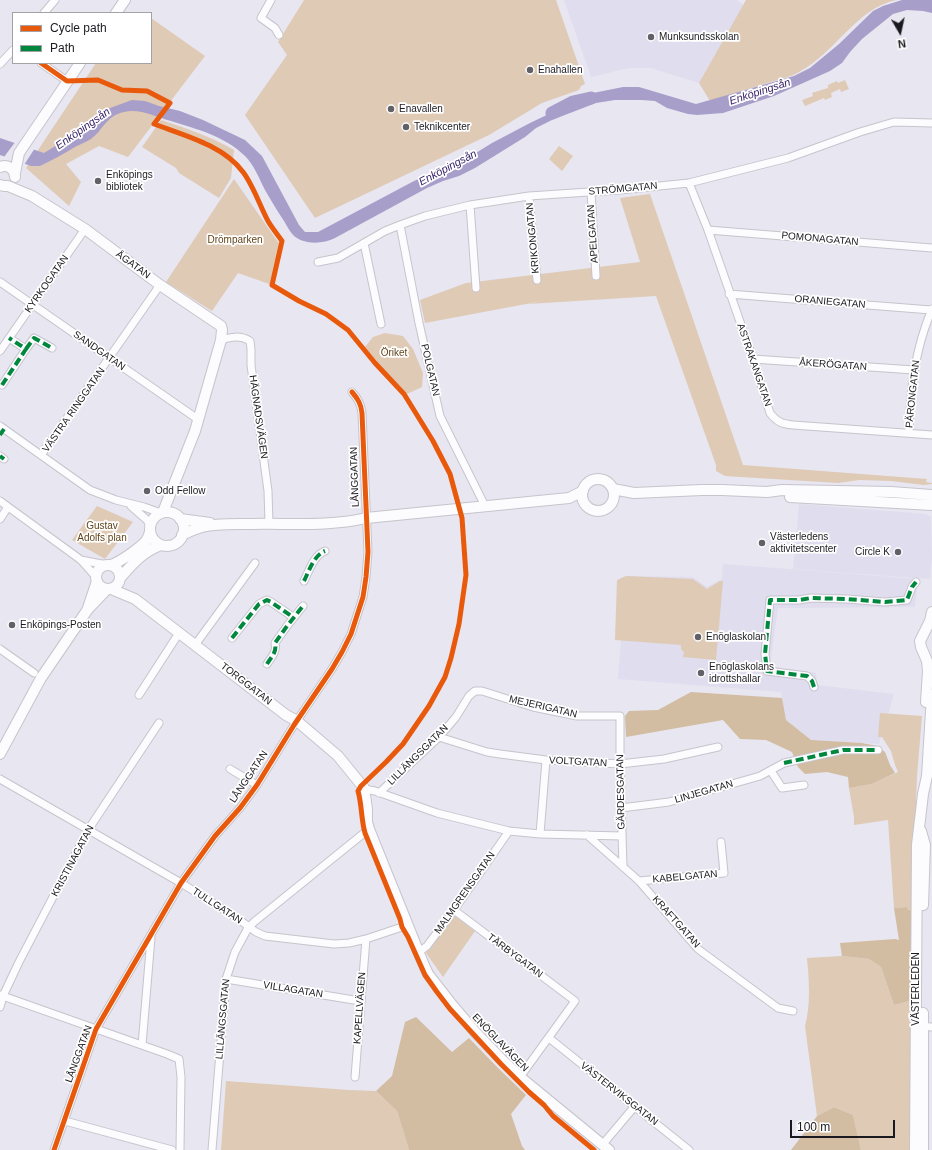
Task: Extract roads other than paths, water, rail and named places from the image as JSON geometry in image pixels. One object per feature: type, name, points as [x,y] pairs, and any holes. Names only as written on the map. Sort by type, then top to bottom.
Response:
[{"type":"street","points":[[45,12],[55,0]]},
{"type":"street","points":[[117,12],[125,0]]},
{"type":"street","points":[[271,0],[261,18],[275,28],[279,35]]},
{"type":"street","points":[[0,64],[12,51]]},
{"type":"street","points":[[42,64],[67,81]]},
{"type":"street","points":[[12,165],[79,64]]},
{"type":"street","name":"STRÖMGATAN","points":[[318,262],[338,258],[385,231],[400,225],[425,216],[470,205],[529,196],[689,183],[788,158],[860,132],[894,122],[932,123]]},
{"type":"street","name":"ÅGATAN","points":[[3,186],[13,182],[12,165]]},
{"type":"street","name":"ÅGATAN","points":[[12,165],[32,196]]},
{"type":"street","name":"ASTRAKANGATAN","points":[[689,183],[708,230],[729,294],[753,359],[770,413],[779,422],[793,425],[932,435]]},
{"type":"street","name":"ÅGATAN","points":[[3,186],[32,196],[85,229],[160,285],[220,326],[222,335],[221,340]]},
{"type":"street","name":"APELGATAN","points":[[590,192],[596,276]]},
{"type":"street","name":"KRIKONGATAN","points":[[529,196],[537,280]]},
{"type":"street","points":[[470,205],[476,288]]},
{"type":"street","name":"POLGATAN","points":[[400,225],[419,323],[440,416],[485,506]]},
{"type":"street","name":"KYRKOGATAN","points":[[0,351],[85,229]]},
{"type":"street","name":"POMONAGATAN","points":[[708,230],[932,248]]},
{"type":"street","points":[[364,243],[381,324]]},
{"type":"street","name":"SANDGATAN","points":[[0,282],[199,420]]},
{"type":"street","name":"VÄSTRA RINGGATAN","points":[[41,455],[160,285]]},
{"type":"street","name":"ORANIEGATAN","points":[[729,294],[932,310]]},
{"type":"street","name":"PÄRONGATAN","points":[[909,433],[909,407],[914,370],[920,345],[932,310]]},
{"type":"street","name":"HÄGNADSVÄGEN","points":[[221,340],[237,336],[250,341],[251,366],[268,491],[269,524]]},
{"type":"street","points":[[9,338],[26,349]]},
{"type":"street","points":[[2,385],[34,338],[52,348]]},
{"type":"street","points":[[162,513],[171,494],[199,420],[221,340]]},
{"type":"street","name":"ÅKERÖGATAN","points":[[753,359],[914,370]]},
{"type":"street","name":"LÅNGGATAN","points":[[54,1150],[96,1029],[181,883],[215,836],[240,808],[257,785],[319,689],[342,652],[351,634],[364,597],[368,552],[362,413],[358,399],[352,392]]},
{"type":"street","points":[[1,430],[41,455],[90,490],[116,500],[162,513]]},
{"type":"street","points":[[599,479],[604,480],[609,484],[613,494],[609,506],[599,510],[589,508],[583,499],[583,491],[586,484],[590,481],[599,479]]},
{"type":"street","points":[[613,494],[722,490],[767,492],[782,490],[891,492],[932,495]]},
{"type":"street","points":[[569,498],[583,491]]},
{"type":"street","points":[[767,492],[783,496],[932,505]]},
{"type":"street","points":[[0,754],[40,678],[88,609],[109,589],[117,585],[135,560],[149,550],[161,545],[171,545],[180,540],[182,536],[183,524],[177,517],[171,494]]},
{"type":"street","points":[[88,609],[98,570],[120,561],[144,543],[148,538],[152,520],[162,513],[167,512],[177,517],[218,524],[320,524],[569,498],[584,502]]},
{"type":"street","points":[[0,502],[81,560],[101,587],[109,589]]},
{"type":"street","points":[[128,503],[147,520],[152,538],[161,545]]},
{"type":"street","points":[[0,519],[8,507]]},
{"type":"street","points":[[182,536],[202,527],[218,524]]},
{"type":"street","points":[[304,581],[317,558],[322,552],[325,551]]},
{"type":"street","points":[[81,560],[116,567],[121,578]]},
{"type":"street","points":[[195,645],[255,563]]},
{"type":"street","name":"TORGGATAN","points":[[121,578],[135,599]]},
{"type":"street","points":[[814,687],[812,681],[807,676],[767,671],[764,654],[770,600],[799,600],[811,598],[886,602],[900,601],[907,600],[912,587],[916,582]]},
{"type":"street","name":"TORGGATAN","points":[[109,589],[135,599],[286,715],[297,721],[338,756],[353,774]]},
{"type":"street","points":[[232,638],[259,604],[267,600],[293,617]]},
{"type":"street","points":[[267,664],[276,652],[275,643],[293,617],[303,606]]},
{"type":"street","name":"VÄSTERLEDEN","points":[[923,794],[920,775],[928,682],[928,652],[921,646],[920,641],[930,621],[932,612]]},
{"type":"street","points":[[139,695],[179,633]]},
{"type":"street","points":[[0,649],[34,673]]},
{"type":"street","name":"MEJERIGATAN","points":[[468,696],[478,690],[533,707],[577,716],[620,716]]},
{"type":"street","name":"VÄSTERLEDEN","points":[[922,1150],[924,1026],[923,924],[925,845],[920,827],[920,818],[927,776],[932,695]]},
{"type":"street","name":"LILLÄNGSGATAN","points":[[379,793],[439,737],[456,717],[468,696]]},
{"type":"street","name":"GÄRDESGATAN","points":[[620,716],[623,867]]},
{"type":"street","name":"KRISTINAGATAN","points":[[0,1007],[2,996],[88,830],[159,723]]},
{"type":"street","name":"VOLTGATAN","points":[[439,737],[487,752],[546,760],[620,764],[664,759],[718,746]]},
{"type":"street","name":"LINJEGATAN","points":[[621,808],[669,802],[760,776],[784,763],[843,750],[878,750]]},
{"type":"street","points":[[540,834],[546,760]]},
{"type":"street","points":[[230,769],[257,785]]},
{"type":"street","points":[[771,771],[782,788],[804,785]]},
{"type":"street","name":"ENÖGLAVÄGEN","points":[[353,774],[364,789],[369,829],[428,974],[476,1033],[520,1077],[606,1147]]},
{"type":"street","name":"TULLGATAN","points":[[0,779],[181,883],[237,918],[248,928],[265,936],[334,944],[349,943],[408,925]]},
{"type":"street","points":[[364,789],[437,813],[509,831],[540,834],[622,836]]},
{"type":"street","name":"LILLÄNGSGATAN","points":[[212,1150],[226,979],[235,952],[248,928],[369,829]]},
{"type":"street","name":"MALMGRENSGATAN","points":[[419,952],[427,946],[454,910],[509,831]]},
{"type":"street","name":"KRAFTGATAN","points":[[587,835],[639,881],[698,949],[778,1008],[793,1011]]},
{"type":"street","name":"KABELGATAN","points":[[639,881],[724,873],[721,842]]},
{"type":"street","name":"TÄRBYGATAN","points":[[454,910],[576,1001],[549,1038]]},
{"type":"street","name":"LÅNGGATAN","points":[[142,1045],[151,936]]},
{"type":"street","name":"KAPELLVÄGEN","points":[[355,1077],[366,939]]},
{"type":"street","name":"VILLAGATAN","points":[[226,979],[360,1001]]},
{"type":"street","points":[[2,996],[179,1059],[181,1077],[180,1150]]},
{"type":"street","name":"VÄSTERLEDEN","points":[[916,1150],[924,1026]]},
{"type":"street","points":[[520,1077],[549,1038]]},
{"type":"street","name":"VÄSTERVIKSGATAN","points":[[549,1038],[689,1150]]},
{"type":"street","points":[[606,1147],[635,1106]]},
{"type":"street","points":[[65,1121],[172,1150]]},
{"type":"water","points":[[902,0],[932,0],[932,13],[907,10],[893,14],[862,39],[842,63],[830,71],[774,96],[723,113],[697,115],[667,108],[655,101],[615,100],[596,103],[552,120],[536,128],[525,137],[475,168],[459,176],[427,188],[335,238],[320,242],[314,243],[303,241],[294,236],[274,206],[251,163],[229,143],[210,134],[148,114],[130,111],[113,116],[91,139],[40,166],[31,166],[0,155],[0,138],[44,153],[91,124],[110,108],[132,100],[145,101],[180,111],[245,140],[262,156],[299,225],[305,232],[318,232],[414,181],[471,156],[530,123],[593,93],[623,87],[639,87],[696,104],[794,76],[810,68],[839,44],[873,11]]},
{"type":"waterway","name":"Enköpingsån","points":[[552,113],[573,102],[591,98]]},
{"type":"place","name":"Munksundsskolan","points":[[651,37]]},
{"type":"place","name":"Enahallen","points":[[530,70]]},
{"type":"place","name":"Enavallen","points":[[391,109]]},
{"type":"place","name":"Teknikcenter","points":[[406,127]]},
{"type":"place","name":"Enköpings bibliotek","points":[[98,181]]},
{"type":"place","name":"Odd Fellow","points":[[147,491]]},
{"type":"place","name":"Västerledens aktivitetscenter","points":[[762,543]]},
{"type":"place","name":"Circle K","points":[[898,552]]},
{"type":"place","name":"Enköpings-Posten","points":[[12,625]]},
{"type":"place","name":"Enöglaskolan","points":[[698,637]]},
{"type":"place","name":"Enöglaskolans idrottshallar","points":[[701,673]]},
{"type":"park label","name":"Drömparken","points":[[235,240]]},
{"type":"park label","name":"Öriket","points":[[394,353]]},
{"type":"park label","name":"Gustav Adolfs plan","points":[[102,532]]}]
